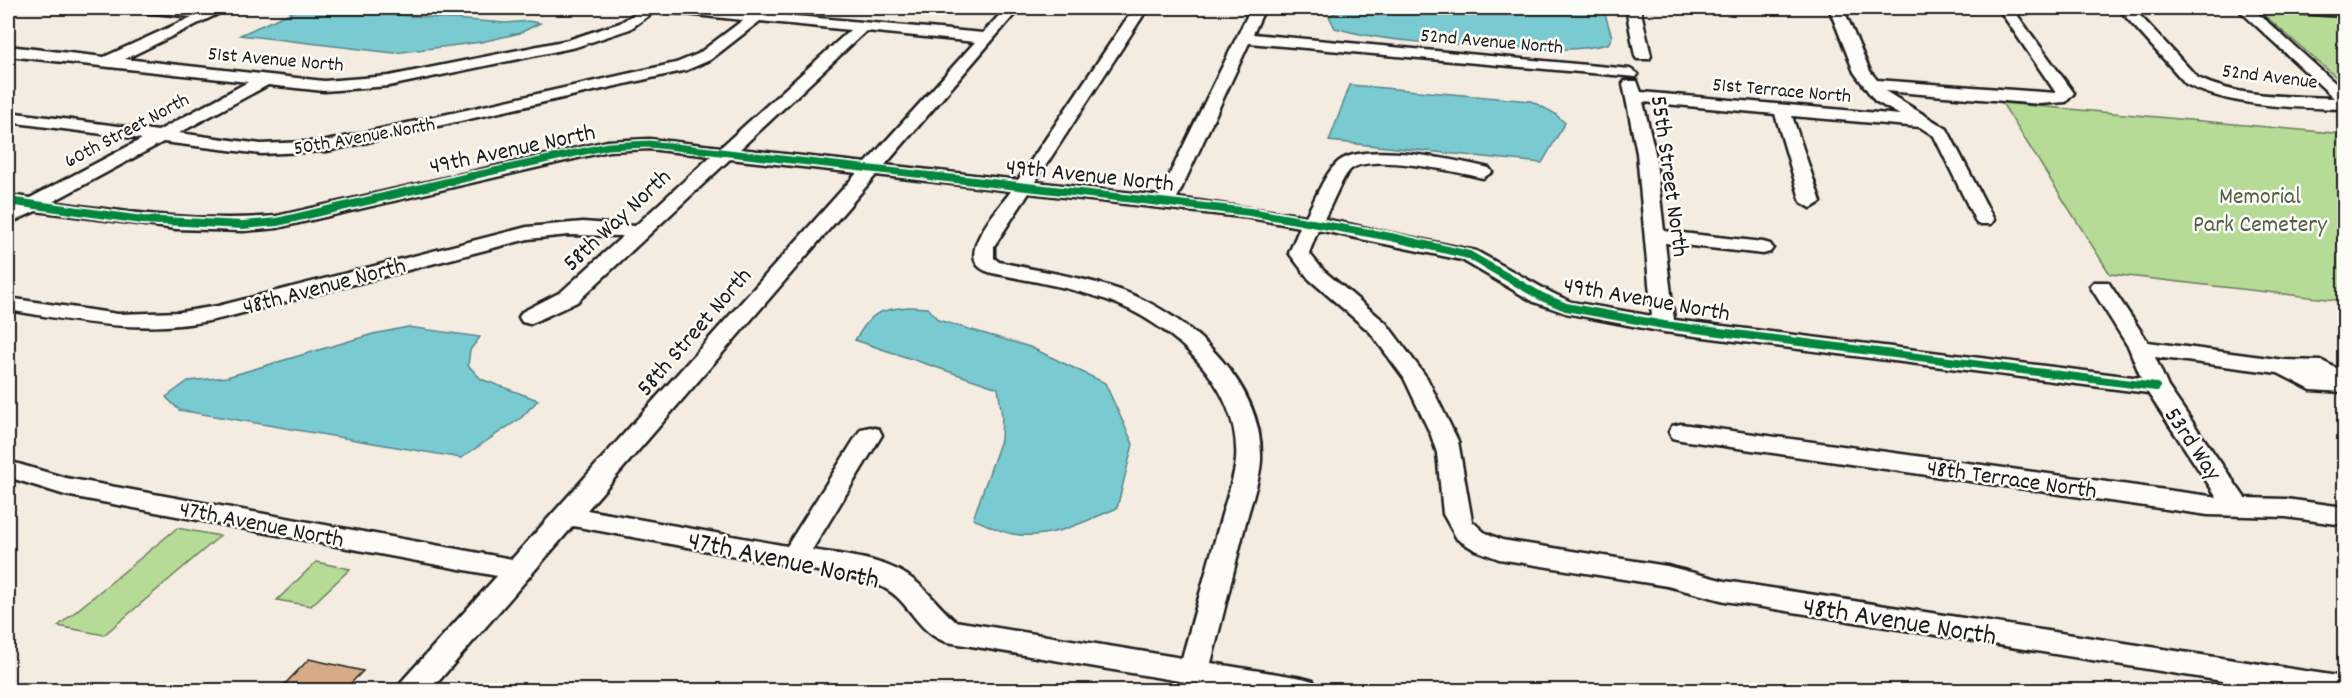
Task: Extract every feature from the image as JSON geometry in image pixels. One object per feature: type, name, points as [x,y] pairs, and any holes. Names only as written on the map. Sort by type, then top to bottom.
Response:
[{"type":"main road","points":[[2292,8],[2344,11]]},
{"type":"street","points":[[145,8],[216,11]]},
{"type":"street","name":"51st Avenue North","points":[[8,51],[324,86],[389,81],[572,44],[625,26],[652,8]]},
{"type":"street","points":[[666,8],[986,38]]},
{"type":"street","name":"58th Street North","points":[[413,690],[1013,8]]},
{"type":"street","points":[[1141,8],[984,246],[982,254],[984,262],[992,267],[1084,286],[1119,297],[1151,315],[1184,337],[1208,357],[1243,414],[1249,443],[1248,464],[1194,671]]},
{"type":"street","points":[[1166,202],[1258,8]]},
{"type":"street","name":"55th Street North","points":[[1633,8],[1635,67],[1633,96],[1646,153],[1664,326]]},
{"type":"street","points":[[1836,8],[1862,72],[1881,97],[1941,133],[1984,220]]},
{"type":"street","points":[[1873,85],[2040,99],[2060,98],[2066,93],[2005,8]]},
{"type":"street","name":"52nd Avenue","points":[[2125,8],[2192,81],[2201,87],[2237,95],[2344,104]]},
{"type":"street","points":[[2244,8],[2344,99]]},
{"type":"street","points":[[107,62],[216,11]]},
{"type":"street","name":"50th Avenue North","points":[[8,117],[261,149],[327,146],[681,67],[704,57],[757,16]]},
{"type":"street","name":"58th Way North","points":[[530,317],[569,297],[863,26]]},
{"type":"street","name":"52nd Avenue North","points":[[1242,38],[1635,67]]},
{"type":"street","name":"60th Street North","points":[[8,218],[265,80]]},
{"type":"street","name":"51st Terrace North","points":[[1633,96],[1927,123]]},
{"type":"street","points":[[1782,110],[1811,202]]},
{"type":"street","name":"49th Avenue North","points":[[8,201],[199,227],[237,227],[277,222],[565,154],[608,146],[649,144],[1250,212],[1437,246],[1487,263],[1542,297],[1566,307],[1664,326],[2156,387]]},
{"type":"street","points":[[1311,223],[1342,166],[1351,159],[1378,158],[1483,172]]},
{"type":"street","name":"48th Avenue North","points":[[1311,223],[1299,253],[1306,266],[1355,304],[1393,344],[1409,365],[1431,405],[1449,453],[1455,507],[1462,528],[1498,549],[1667,576],[1725,591],[2344,688]]},
{"type":"street","name":"48th Avenue North","points":[[8,304],[118,321],[180,319],[219,312],[527,233],[562,227],[591,226],[639,232]]},
{"type":"street","points":[[1656,236],[1763,248]]},
{"type":"street","name":"53rd Way","points":[[2101,286],[2140,348],[2156,387],[2236,505]]},
{"type":"street","points":[[2140,348],[2284,366]]},
{"type":"street","name":"48th Terrace North","points":[[1681,432],[2208,506],[2236,505],[2344,516]]},
{"type":"street","points":[[794,556],[870,435]]},
{"type":"street","name":"47th Avenue North","points":[[8,469],[65,486],[518,570]]},
{"type":"street","name":"47th Avenue North","points":[[567,516],[879,572],[906,589],[925,612],[947,631],[1302,690]]},
{"type":"green space","points":[[2258,10],[2344,17],[2344,84]]},
{"type":"green space","name":"Memorial Park Cemetery","points":[[2002,103],[2344,134],[2344,301],[2110,274]]},
{"type":"green space","points":[[177,528],[220,536],[104,635],[58,626]]},
{"type":"green space","points":[[316,562],[350,569],[311,606],[277,600]]},
{"type":"water","points":[[301,8],[506,23],[528,21],[540,23],[520,33],[481,42],[394,53],[240,35]]},
{"type":"water","points":[[1343,8],[1595,8],[1604,11],[1612,37],[1608,44],[1594,47],[1537,49],[1375,37],[1335,28],[1329,16]]},
{"type":"water","points":[[1350,85],[1531,101],[1554,113],[1565,123],[1542,163],[1329,141]]},
{"type":"water","points":[[909,307],[928,308],[938,320],[1030,347],[1105,383],[1133,444],[1117,508],[1053,532],[1027,535],[1008,533],[973,519],[1001,440],[1002,416],[998,388],[855,340],[876,314]]},
{"type":"water","points":[[408,327],[480,337],[470,350],[468,365],[481,379],[538,400],[521,418],[461,458],[179,410],[166,397],[188,381],[227,377],[373,334]]},
{"type":"building","points":[[309,659],[363,671],[344,690],[279,690]]},
{"type":"cycle path","points":[[8,201],[108,216],[176,223],[243,225],[277,222],[565,154],[608,146],[649,144],[1250,212],[1391,237],[1469,255],[1487,263],[1542,297],[1566,307],[1664,325],[2156,387]]}]
